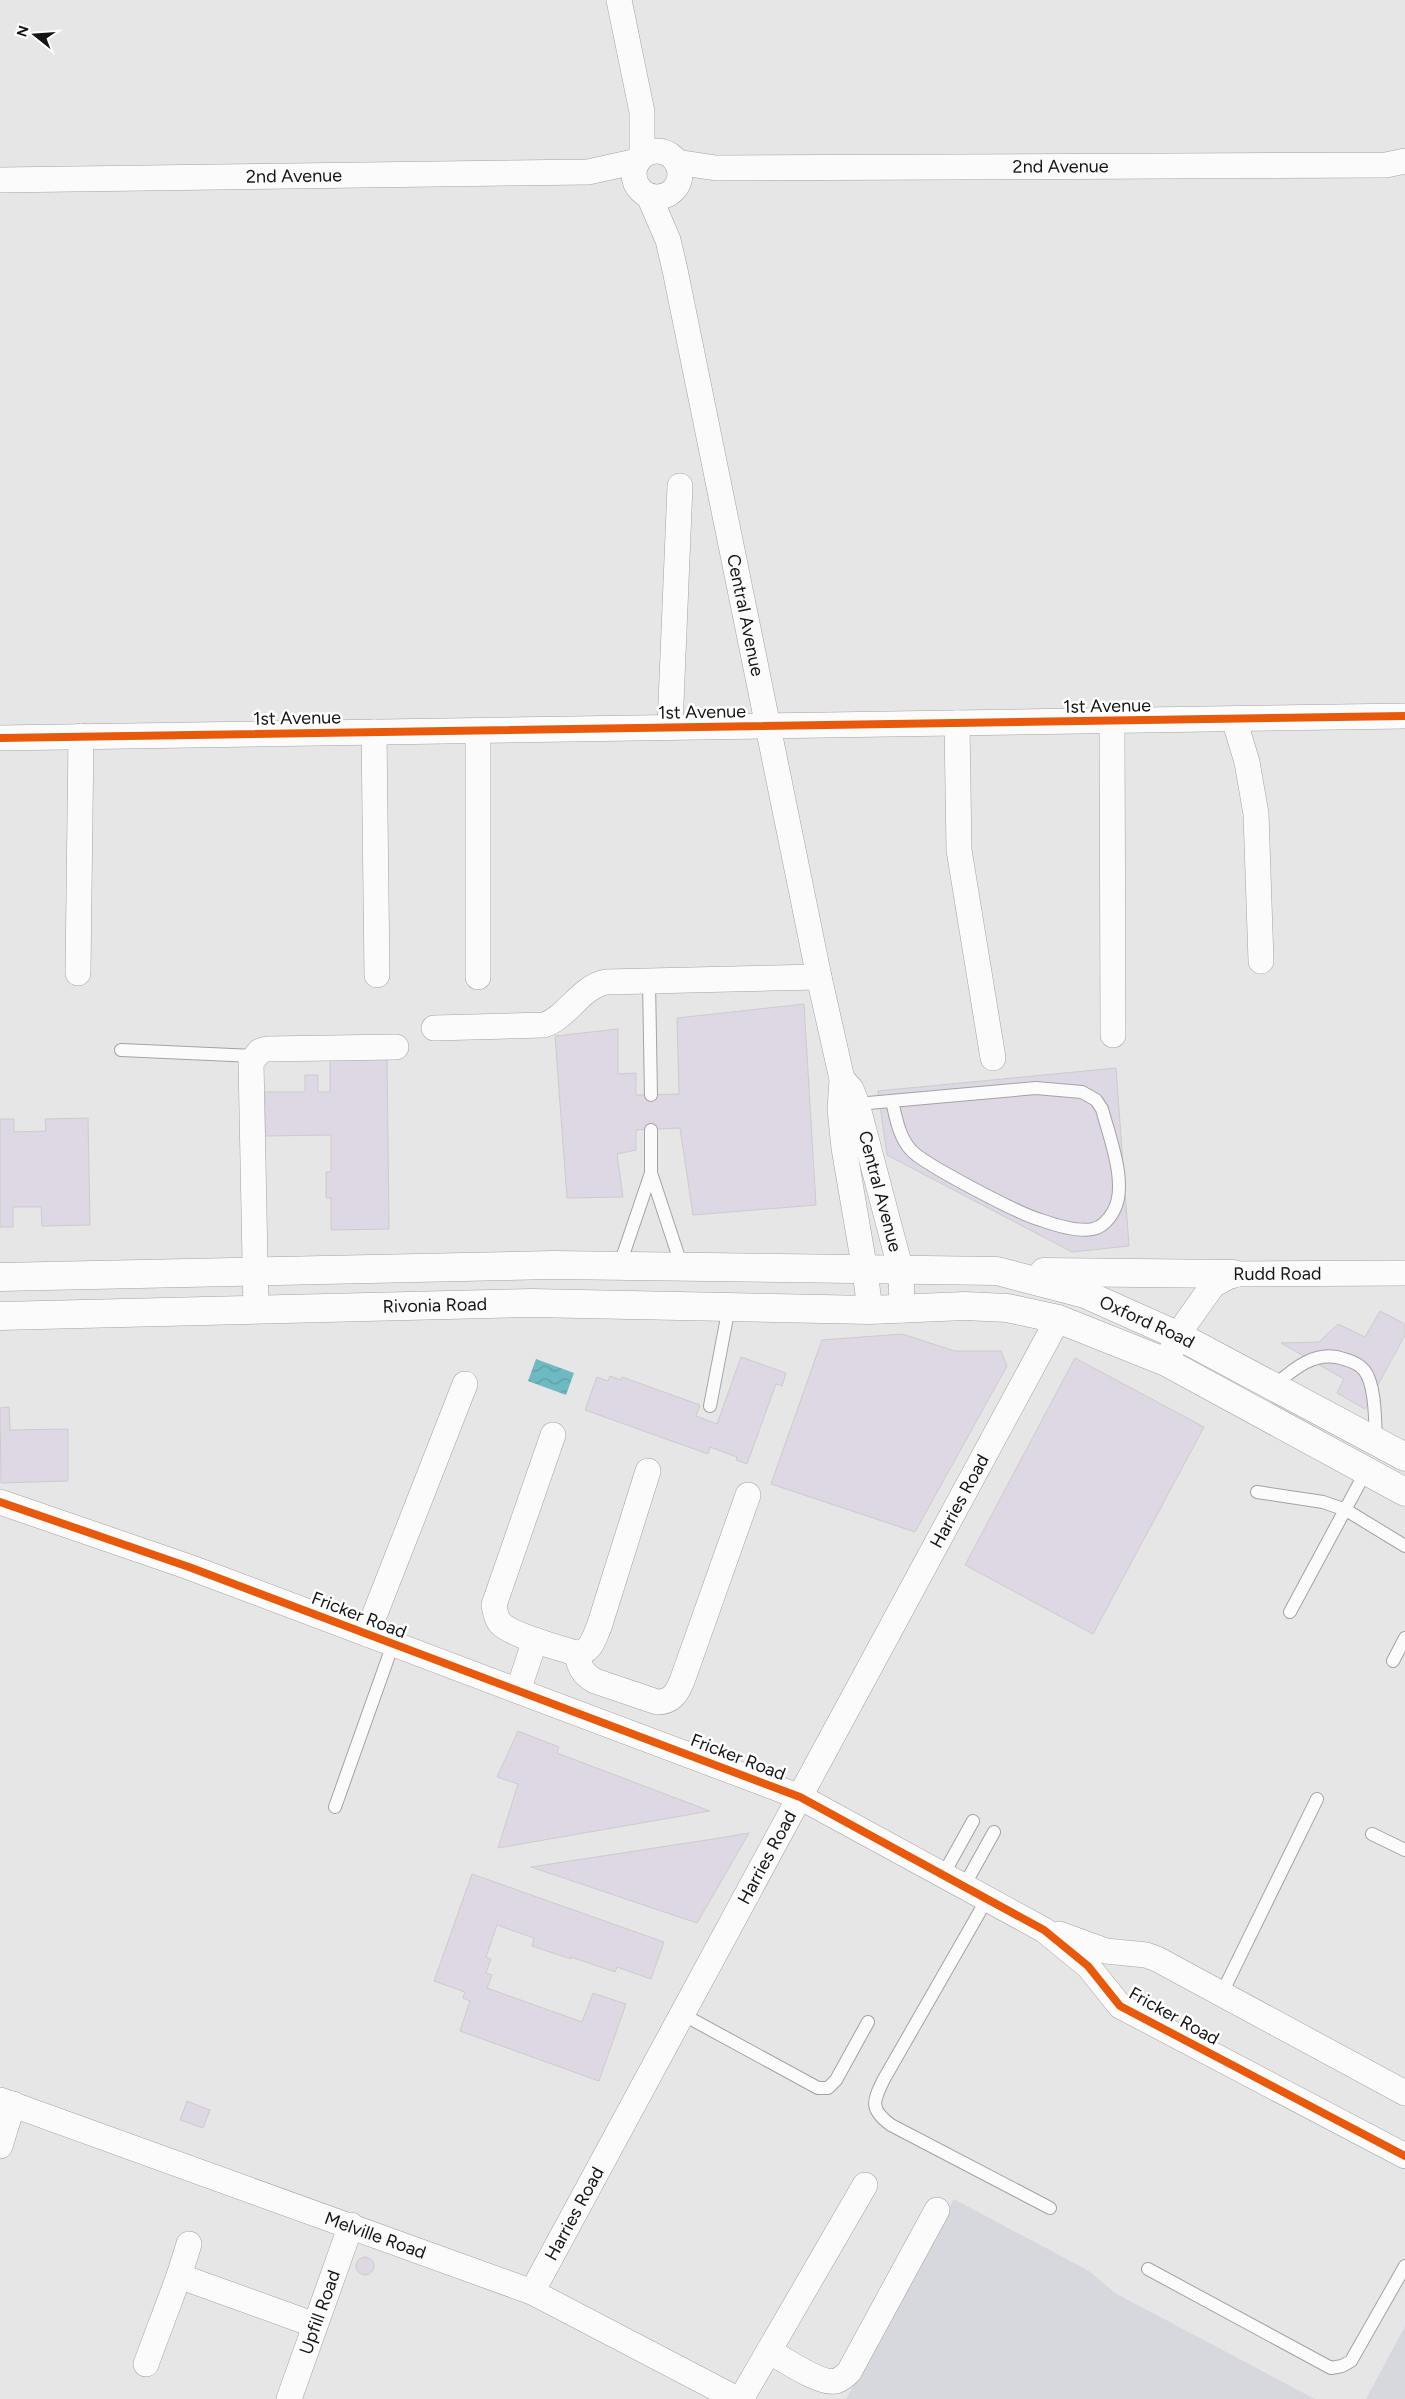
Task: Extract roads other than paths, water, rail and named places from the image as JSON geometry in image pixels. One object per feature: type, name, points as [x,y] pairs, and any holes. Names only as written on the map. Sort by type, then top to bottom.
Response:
[{"type":"main road","name":"Rivonia Road","points":[[0,1277],[553,1265],[866,1271]]},
{"type":"main road","name":"Oxford Road","points":[[866,1271],[997,1271],[1085,1294],[1179,1336],[1405,1457]]},
{"type":"main road","points":[[997,1271],[1233,1274]]},
{"type":"main road","name":"Rivonia Road","points":[[0,1316],[532,1303],[870,1310]]},
{"type":"main road","name":"Oxford Road","points":[[870,1310],[965,1306],[1007,1308],[1058,1319],[1166,1362],[1405,1492]]},
{"type":"street","name":"Central Avenue","points":[[619,0],[769,726],[818,977],[842,1079],[840,1102],[844,1148],[866,1271],[870,1310]]},
{"type":"street","name":"2nd Avenue","points":[[0,180],[588,172],[656,173],[716,168],[1386,165],[1405,161]]},
{"type":"street","points":[[670,728],[680,486]]},
{"type":"street","name":"1st Avenue","points":[[0,738],[1405,716]]},
{"type":"street","points":[[1405,716],[1405,726]]},
{"type":"street","points":[[1234,719],[1247,762],[1256,814],[1261,961]]},
{"type":"street","points":[[1112,721],[1113,1036]]},
{"type":"street","points":[[957,723],[959,850],[992,1058]]},
{"type":"street","points":[[478,731],[478,977]]},
{"type":"street","points":[[374,732],[377,975]]},
{"type":"street","points":[[78,973],[81,736]]},
{"type":"street","points":[[434,1028],[544,1025],[557,1019],[599,983],[818,977]]},
{"type":"street","points":[[256,1310],[249,1071],[254,1056],[267,1049],[396,1047]]},
{"type":"street","name":"Central Avenue","points":[[842,1079],[851,1089],[857,1104],[901,1271],[902,1310]]},
{"type":"street","name":"Rudd Road","points":[[1166,1362],[1179,1336],[1213,1285],[1233,1274],[1405,1273]]},
{"type":"street","name":"Harries Road","points":[[532,2292],[1058,1319]]},
{"type":"street","points":[[367,1634],[465,1384]]},
{"type":"street","points":[[553,1435],[494,1605],[498,1622],[504,1627],[535,1640],[576,1654],[583,1653],[593,1641],[648,1470]]},
{"type":"street","points":[[576,1654],[581,1669],[586,1676],[595,1681],[657,1702],[666,1702],[673,1698],[682,1681],[748,1495]]},
{"type":"street","name":"Fricker Road","points":[[0,1502],[189,1567],[800,1796],[1044,1930],[1088,1966],[1120,2006],[1405,2156]]},
{"type":"street","points":[[518,1691],[535,1640]]},
{"type":"street","name":"Fricker Road","points":[[1044,1930],[1106,1951],[1146,1955],[1157,1959],[1405,2093]]},
{"type":"street","points":[[0,2146],[6,2102]]},
{"type":"street","name":"Melville Road","points":[[6,2102],[351,2225],[532,2292],[737,2399]]},
{"type":"street","points":[[741,2399],[865,2185]]},
{"type":"street","points":[[769,2352],[819,2378],[828,2381],[842,2378],[848,2372],[937,2210]]},
{"type":"street","name":"Upfill Road","points":[[289,2399],[351,2225]]},
{"type":"street","points":[[146,2364],[189,2244]]},
{"type":"street","points":[[179,2276],[316,2325]]},
{"type":"lane","points":[[649,981],[651,1095]]},
{"type":"lane","points":[[121,1050],[254,1056]]},
{"type":"lane","points":[[857,1104],[1036,1088],[1082,1092],[1096,1100],[1102,1108],[1119,1176],[1114,1211],[1105,1223],[1094,1229],[1083,1229],[1040,1220],[1009,1206],[924,1160],[911,1150],[902,1137],[892,1101]]},
{"type":"lane","points":[[651,1130],[651,1173],[682,1268]]},
{"type":"lane","points":[[619,1267],[651,1173]]},
{"type":"lane","points":[[710,1406],[729,1307]]},
{"type":"lane","points":[[1273,1386],[1293,1369],[1309,1360],[1324,1356],[1340,1357],[1355,1363],[1365,1370],[1371,1385],[1376,1442]]},
{"type":"lane","points":[[1290,1612],[1366,1470]]},
{"type":"lane","points":[[1257,1492],[1308,1498],[1346,1510],[1405,1546]]},
{"type":"lane","points":[[1393,1660],[1405,1638]]},
{"type":"lane","points":[[335,1807],[393,1644]]},
{"type":"lane","points":[[1222,1993],[1317,1799]]},
{"type":"lane","points":[[953,1880],[973,1821]]},
{"type":"lane","points":[[953,1880],[994,1832]]},
{"type":"lane","points":[[1372,1834],[1405,1850]]},
{"type":"lane","points":[[987,1898],[884,2079],[875,2096],[874,2107],[880,2117],[891,2125],[1050,2208]]},
{"type":"lane","points":[[682,2014],[818,2088],[828,2088],[836,2080],[868,2022]]},
{"type":"lane","points":[[1148,2269],[1331,2368],[1342,2366],[1351,2361],[1405,2266]]},
{"type":"water","points":[[536,1359],[574,1373],[566,1395],[528,1381]]}]
